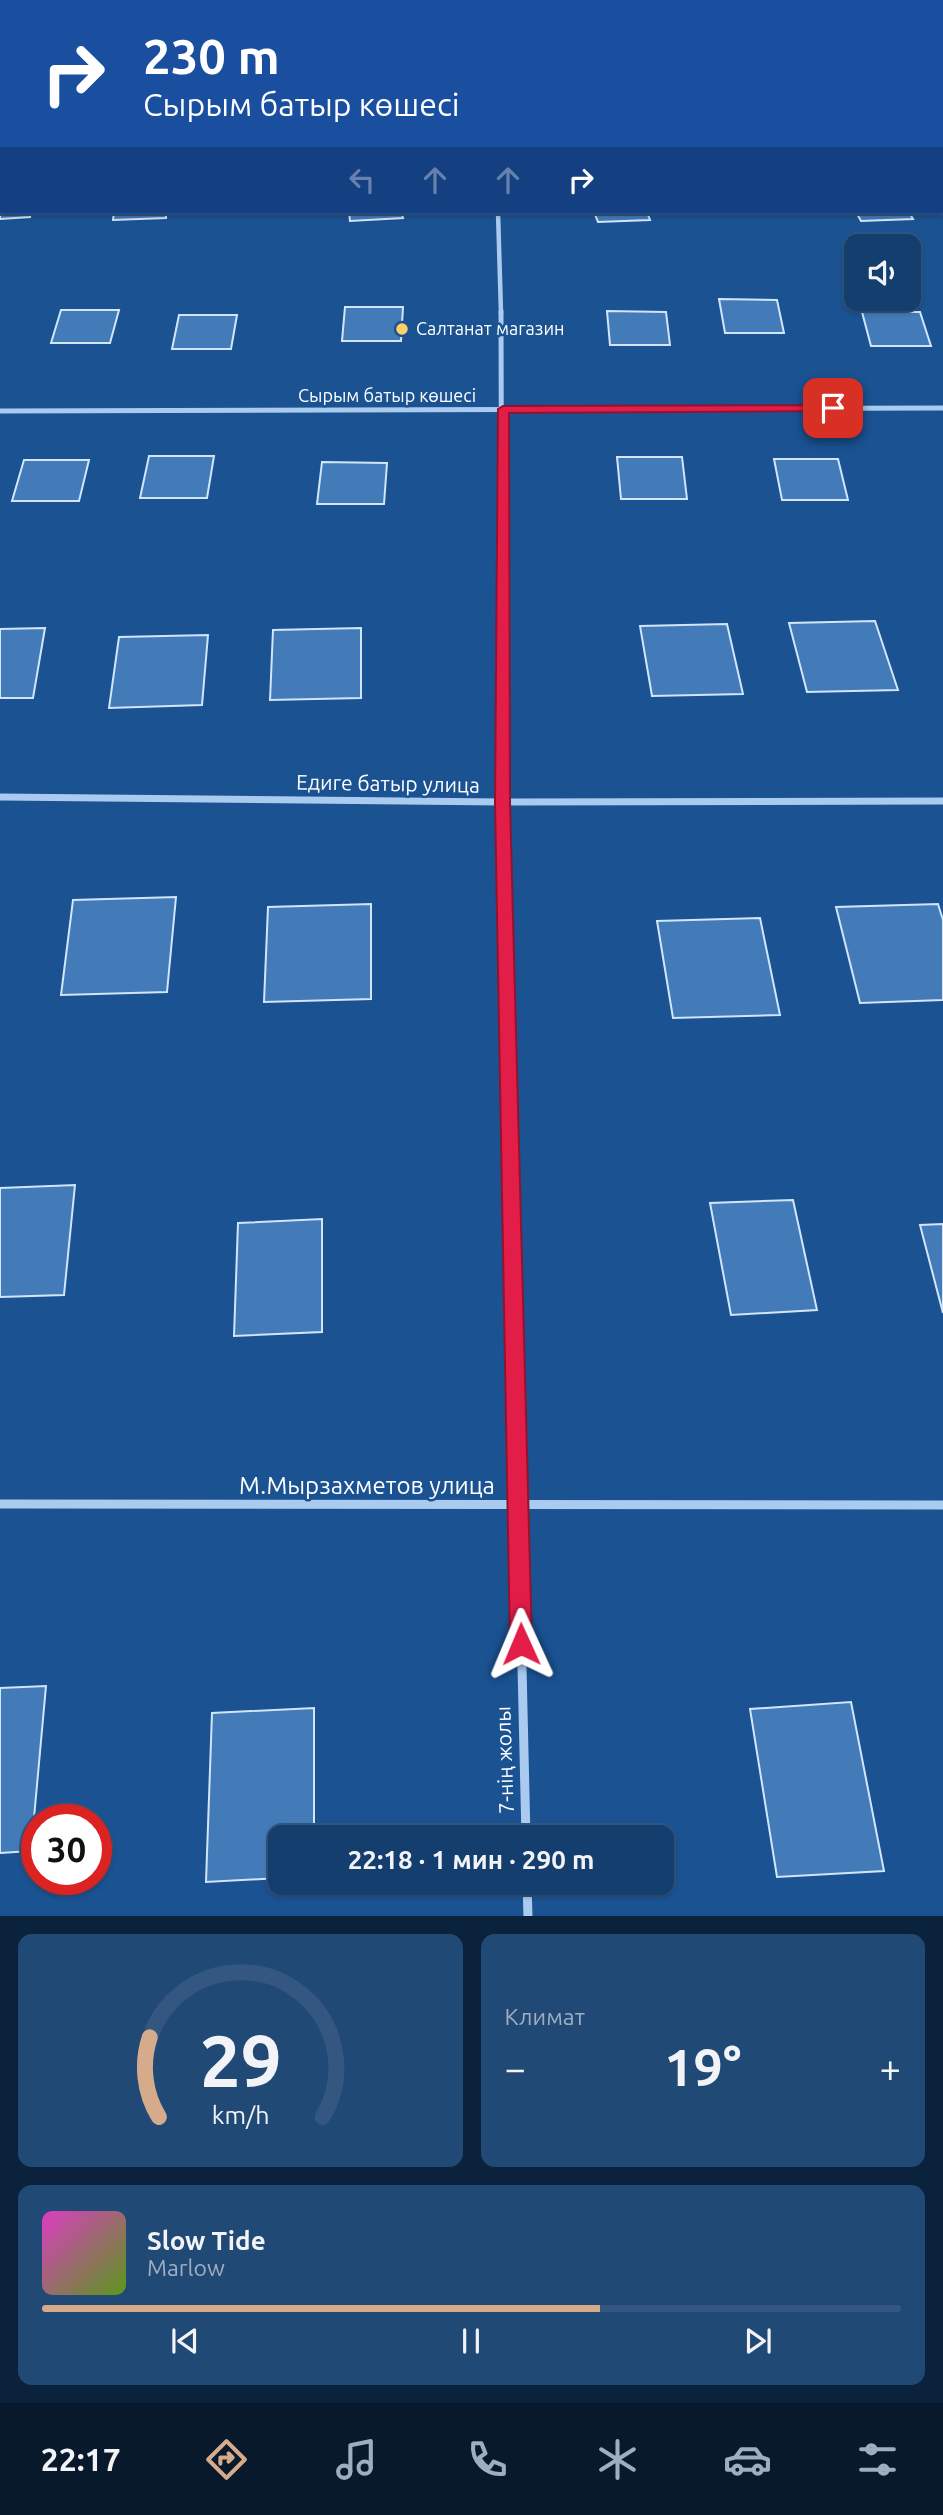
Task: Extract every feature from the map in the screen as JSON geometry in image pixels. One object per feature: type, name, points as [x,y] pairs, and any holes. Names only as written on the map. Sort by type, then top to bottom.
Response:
[{"type":"street","name":"7-нің жолы","points":[[498,214],[503,409],[502,802],[526,1825]]},
{"type":"street","name":"Сырым батыр көшесі","points":[[0,411],[943,408]]},
{"type":"street","name":"Едиге батыр улица","points":[[0,797],[502,802],[943,801]]},
{"type":"street","name":"М.Мырзахметов улица","points":[[0,1504],[943,1505]]},
{"type":"street","points":[[527,1895],[528,1916]]},
{"type":"building","points":[[0,214],[31,214],[30,217],[0,219]]},
{"type":"building","points":[[114,214],[166,214],[166,218],[113,220]]},
{"type":"building","points":[[349,214],[402,214],[403,218],[350,221]]},
{"type":"building","points":[[595,214],[648,214],[650,220],[598,222]]},
{"type":"building","points":[[857,214],[910,214],[913,219],[861,221]]},
{"type":"building","points":[[719,299],[777,300],[784,333],[725,333]]},
{"type":"building","points":[[345,307],[403,307],[401,341],[342,341]]},
{"type":"building","points":[[61,310],[119,310],[110,343],[51,343]]},
{"type":"building","points":[[607,311],[666,312],[670,345],[610,345]]},
{"type":"building","points":[[862,312],[920,312],[931,346],[871,346]]},
{"type":"building","points":[[179,315],[237,315],[231,349],[172,349]]},
{"type":"building","points":[[149,456],[214,456],[207,498],[140,498]]},
{"type":"building","points":[[617,457],[682,457],[687,499],[621,499]]},
{"type":"building","points":[[774,459],[838,459],[848,500],[782,500]]},
{"type":"building","points":[[24,460],[89,460],[79,501],[12,501]]},
{"type":"building","points":[[322,462],[387,463],[384,504],[317,504]]},
{"type":"building","points":[[875,621],[898,690],[807,692],[789,623]]},
{"type":"building","points":[[727,624],[743,694],[652,696],[640,626]]},
{"type":"building","points":[[45,628],[33,698],[0,698],[0,629]]},
{"type":"building","points":[[361,628],[361,698],[270,700],[273,630]]},
{"type":"building","points":[[208,635],[202,705],[109,708],[119,637]]},
{"type":"building","points":[[176,897],[167,992],[61,995],[73,900]]},
{"type":"building","points":[[371,904],[371,999],[264,1002],[268,907]]},
{"type":"building","points":[[938,904],[943,920],[943,1000],[860,1003],[836,907]]},
{"type":"building","points":[[760,918],[780,1015],[673,1018],[657,921]]},
{"type":"building","points":[[75,1185],[64,1295],[0,1297],[0,1188]]},
{"type":"building","points":[[793,1200],[817,1310],[731,1315],[710,1203]]},
{"type":"building","points":[[322,1219],[322,1332],[234,1336],[238,1223]]},
{"type":"building","points":[[943,1224],[943,1313],[920,1225]]},
{"type":"building","points":[[46,1686],[35,1804],[21,1804],[21,1852],[0,1853],[0,1688]]},
{"type":"building","points":[[851,1702],[884,1871],[777,1877],[750,1709]]},
{"type":"building","points":[[314,1708],[314,1825],[268,1825],[268,1879],[206,1882],[212,1713]]},
{"type":"place","name":"Салтанат магазин","points":[[402,329]]},
{"type":"route","points":[[521,1644],[502,802],[503,409],[833,408]]}]
